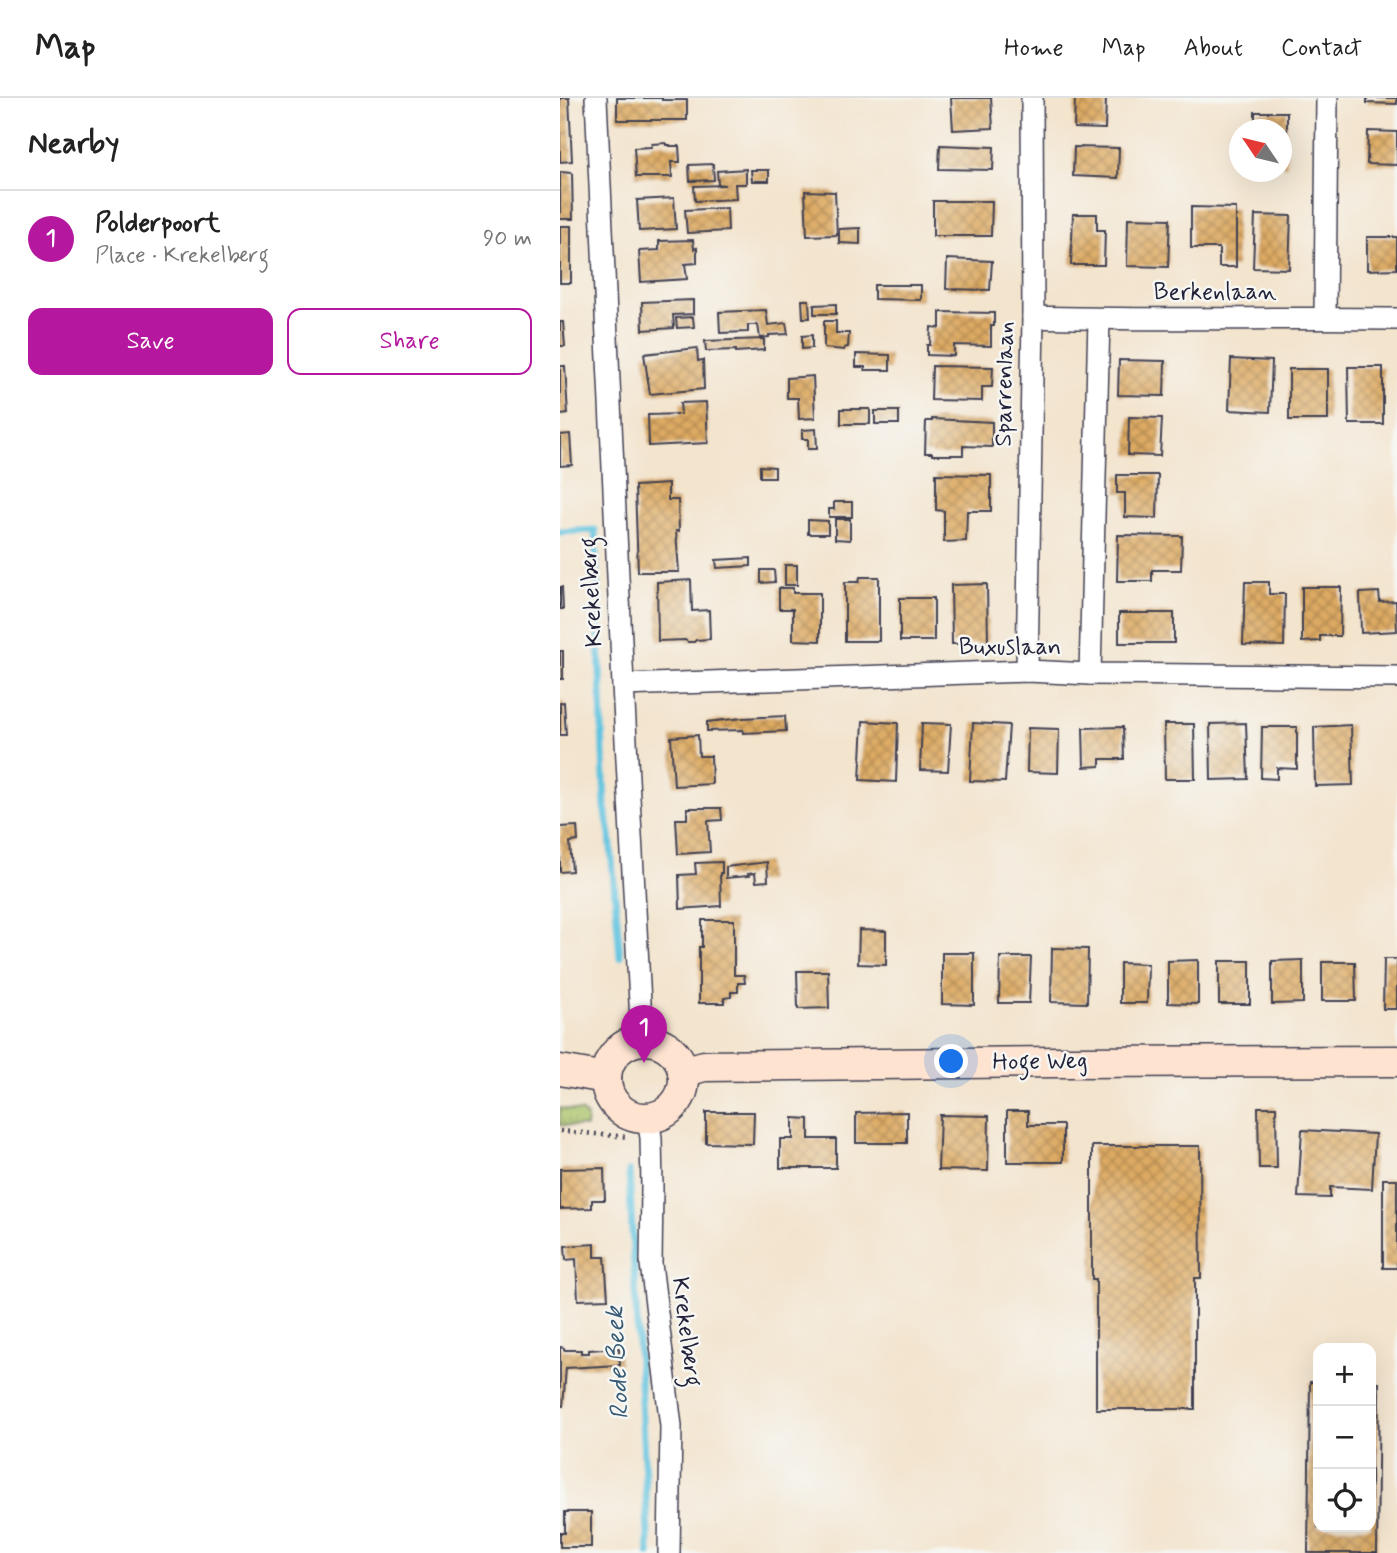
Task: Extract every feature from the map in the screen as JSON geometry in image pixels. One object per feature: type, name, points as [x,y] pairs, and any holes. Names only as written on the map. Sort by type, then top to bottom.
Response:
[{"type":"street","name":"Krekelberg","points":[[596,98],[642,1041]]},
{"type":"street","name":"Sparrenlaan","points":[[1027,671],[1033,317],[1032,98]]},
{"type":"street","points":[[1325,318],[1327,98]]},
{"type":"street","name":"Berkenlaan","points":[[1033,317],[1397,320]]},
{"type":"street","points":[[1090,674],[1099,319]]},
{"type":"street","name":"Buxuslaan","points":[[623,685],[1027,671],[1397,677]]},
{"type":"street","points":[[652,1041],[668,1048],[680,1063],[683,1072],[684,1083],[676,1103],[658,1116],[649,1128],[617,1107],[608,1094],[606,1077],[611,1059],[633,1042],[652,1041]]},
{"type":"street","name":"Hoge Weg","points":[[683,1072],[704,1066],[1397,1061]]},
{"type":"street","points":[[560,1070],[606,1077]]},
{"type":"street","name":"Krekelberg","points":[[649,1128],[651,1264],[671,1426],[669,1553]]},
{"type":"path","points":[[560,1131],[649,1128]]},
{"type":"green space","points":[[560,1108],[582,1112],[587,1117],[586,1127],[560,1125]]},
{"type":"building","points":[[560,98],[569,98],[572,161],[560,162]]},
{"type":"building","points":[[617,98],[687,100],[687,120],[617,120]]},
{"type":"building","points":[[951,98],[991,98],[993,128],[953,130]]},
{"type":"building","points":[[1075,98],[1106,98],[1105,129],[1074,128]]},
{"type":"building","points":[[1367,98],[1397,98],[1397,104],[1367,103]]},
{"type":"building","points":[[1255,112],[1287,112],[1287,119],[1255,119]]},
{"type":"building","points":[[1368,131],[1397,132],[1397,165],[1367,164]]},
{"type":"building","points":[[666,143],[679,146],[680,162],[671,162],[672,177],[636,177],[634,148]]},
{"type":"building","points":[[940,145],[994,147],[993,170],[939,169]]},
{"type":"building","points":[[1074,147],[1119,148],[1118,178],[1073,176]]},
{"type":"building","points":[[713,164],[714,180],[690,181],[689,165]]},
{"type":"building","points":[[746,169],[746,184],[735,184],[736,199],[695,201],[694,186],[725,185],[718,184],[717,171]]},
{"type":"building","points":[[751,170],[769,170],[769,181],[752,181]]},
{"type":"building","points":[[560,172],[572,173],[573,219],[560,219]]},
{"type":"building","points":[[805,191],[835,192],[837,235],[807,236]]},
{"type":"building","points":[[674,198],[676,229],[639,231],[637,200]]},
{"type":"building","points":[[933,201],[992,201],[991,236],[933,236]]},
{"type":"building","points":[[1191,207],[1236,208],[1236,267],[1219,267],[1219,248],[1191,248]]},
{"type":"building","points":[[727,208],[728,231],[687,233],[685,210]]},
{"type":"building","points":[[1073,214],[1097,214],[1097,230],[1105,230],[1104,265],[1071,265]]},
{"type":"building","points":[[1255,215],[1291,216],[1289,269],[1253,268]]},
{"type":"building","points":[[1128,218],[1170,219],[1168,267],[1127,266]]},
{"type":"building","points":[[560,226],[571,226],[571,283],[560,283]]},
{"type":"building","points":[[860,228],[860,244],[839,243],[839,229]]},
{"type":"building","points":[[1367,237],[1397,237],[1397,269],[1367,270]]},
{"type":"building","points":[[693,240],[694,249],[697,248],[697,263],[685,264],[687,279],[641,282],[639,251],[659,250],[659,241]]},
{"type":"building","points":[[947,259],[992,261],[990,290],[946,289]]},
{"type":"building","points":[[874,285],[921,285],[921,300],[874,299]]},
{"type":"building","points":[[693,300],[693,314],[673,315],[674,328],[643,330],[642,302]]},
{"type":"building","points":[[802,300],[809,300],[810,318],[803,318]]},
{"type":"building","points":[[836,304],[836,314],[814,314],[814,305]]},
{"type":"building","points":[[766,310],[768,325],[786,323],[788,334],[760,338],[758,325],[748,325],[748,332],[720,333],[719,312]]},
{"type":"building","points":[[940,312],[994,313],[991,346],[954,345],[954,356],[927,355],[931,327],[940,328]]},
{"type":"building","points":[[693,317],[694,327],[677,328],[676,318]]},
{"type":"building","points":[[824,321],[836,321],[836,333],[849,333],[848,347],[844,350],[824,348]]},
{"type":"building","points":[[560,322],[563,322],[565,346],[560,346]]},
{"type":"building","points":[[812,335],[812,348],[802,349],[802,336]]},
{"type":"building","points":[[764,339],[764,350],[706,351],[705,341]]},
{"type":"building","points":[[697,348],[698,361],[703,360],[704,389],[650,394],[644,354]]},
{"type":"building","points":[[856,354],[890,355],[890,370],[865,370],[865,367],[856,367]]},
{"type":"building","points":[[1231,359],[1272,361],[1270,412],[1229,410]]},
{"type":"building","points":[[1119,360],[1165,361],[1164,396],[1118,395]]},
{"type":"building","points":[[560,366],[565,366],[568,414],[560,415]]},
{"type":"building","points":[[932,366],[993,367],[992,387],[982,387],[982,401],[931,400]]},
{"type":"building","points":[[1348,367],[1383,367],[1383,424],[1349,424]]},
{"type":"building","points":[[1289,369],[1328,369],[1328,420],[1289,420]]},
{"type":"building","points":[[813,376],[815,418],[799,419],[798,398],[787,398],[787,378]]},
{"type":"building","points":[[706,402],[708,443],[649,446],[648,415],[681,414],[680,403]]},
{"type":"building","points":[[841,409],[870,409],[870,424],[841,424]]},
{"type":"building","points":[[875,411],[899,411],[899,424],[875,424]]},
{"type":"building","points":[[1129,417],[1162,418],[1160,456],[1128,455]]},
{"type":"building","points":[[926,421],[992,422],[992,447],[963,446],[963,455],[925,453]]},
{"type":"building","points":[[816,429],[817,449],[808,449],[808,439],[802,439],[802,430]]},
{"type":"building","points":[[570,434],[572,465],[560,466],[560,435]]},
{"type":"building","points":[[760,466],[775,467],[775,477],[760,477]]},
{"type":"building","points":[[936,474],[991,475],[991,511],[967,511],[966,541],[944,542],[944,511],[936,510]]},
{"type":"building","points":[[1117,475],[1158,475],[1157,518],[1125,517],[1125,493],[1117,493]]},
{"type":"building","points":[[668,484],[668,500],[678,500],[679,531],[676,531],[679,572],[638,572],[635,486]]},
{"type":"building","points":[[834,502],[852,502],[852,517],[829,517],[829,509],[834,509]]},
{"type":"building","points":[[835,519],[850,519],[850,540],[835,539]]},
{"type":"building","points":[[808,520],[828,521],[828,534],[808,534]]},
{"type":"building","points":[[1118,535],[1182,536],[1181,570],[1152,570],[1152,581],[1117,581]]},
{"type":"building","points":[[751,558],[751,566],[717,568],[716,560]]},
{"type":"building","points":[[785,565],[797,565],[797,585],[785,585]]},
{"type":"building","points":[[761,570],[774,570],[775,582],[761,583]]},
{"type":"building","points":[[860,577],[879,577],[879,641],[845,641],[845,582],[859,582]]},
{"type":"building","points":[[691,580],[692,611],[709,610],[710,639],[694,642],[658,641],[657,582]]},
{"type":"building","points":[[1245,582],[1269,582],[1269,594],[1285,594],[1284,646],[1243,645]]},
{"type":"building","points":[[987,584],[988,644],[952,644],[951,585]]},
{"type":"building","points":[[562,587],[563,609],[560,609]]},
{"type":"building","points":[[1302,587],[1341,587],[1340,636],[1320,636],[1320,641],[1302,642]]},
{"type":"building","points":[[779,588],[793,588],[793,593],[820,593],[820,641],[793,640],[793,609],[779,609]]},
{"type":"building","points":[[1379,592],[1380,602],[1396,601],[1397,631],[1361,633],[1360,593]]},
{"type":"building","points":[[900,598],[934,598],[934,641],[900,641]]},
{"type":"building","points":[[1119,613],[1174,613],[1174,643],[1119,643]]},
{"type":"building","points":[[560,651],[563,651],[563,679],[560,679]]},
{"type":"building","points":[[564,702],[566,735],[560,735],[560,703]]},
{"type":"building","points":[[785,716],[786,731],[707,731],[707,722]]},
{"type":"building","points":[[863,721],[898,723],[896,782],[860,780]]},
{"type":"building","points":[[922,723],[951,724],[948,771],[920,770]]},
{"type":"building","points":[[973,723],[1009,725],[1005,782],[970,781]]},
{"type":"building","points":[[1246,723],[1248,779],[1211,780],[1210,724]]},
{"type":"building","points":[[1164,724],[1194,724],[1195,779],[1165,779]]},
{"type":"building","points":[[1351,725],[1353,785],[1315,786],[1314,727]]},
{"type":"building","points":[[1123,727],[1124,759],[1100,759],[1100,766],[1084,767],[1083,728]]},
{"type":"building","points":[[1262,727],[1297,727],[1297,769],[1277,768],[1277,779],[1261,778]]},
{"type":"building","points":[[1028,728],[1059,729],[1058,773],[1027,772]]},
{"type":"building","points":[[698,735],[699,756],[711,756],[712,784],[674,786],[671,737]]},
{"type":"building","points":[[687,808],[721,808],[722,820],[708,821],[710,852],[678,854],[676,819],[687,819]]},
{"type":"building","points":[[577,826],[578,841],[570,842],[572,871],[560,872],[560,827]]},
{"type":"building","points":[[722,862],[721,906],[680,909],[679,875],[696,874],[695,863]]},
{"type":"building","points":[[767,862],[768,881],[756,882],[755,873],[726,878],[726,867]]},
{"type":"building","points":[[702,920],[734,920],[734,975],[744,975],[745,983],[738,983],[738,992],[731,992],[731,997],[724,998],[724,1003],[699,1003]]},
{"type":"building","points":[[859,930],[886,931],[886,965],[858,964]]},
{"type":"building","points":[[1052,948],[1088,949],[1087,1003],[1051,1002]]},
{"type":"building","points":[[942,953],[974,953],[974,1005],[942,1004]]},
{"type":"building","points":[[1000,957],[1031,957],[1029,1003],[999,1003]]},
{"type":"building","points":[[1384,959],[1397,959],[1397,1009],[1383,1009]]},
{"type":"building","points":[[1198,960],[1198,1004],[1168,1003],[1168,961]]},
{"type":"building","points":[[1303,960],[1303,1003],[1272,1004],[1272,961]]},
{"type":"building","points":[[1219,961],[1250,961],[1250,1004],[1219,1004]]},
{"type":"building","points":[[1322,962],[1355,962],[1356,1001],[1322,1001]]},
{"type":"building","points":[[1120,963],[1148,964],[1147,1003],[1120,1003]]},
{"type":"building","points":[[797,971],[828,971],[829,1008],[798,1009]]},
{"type":"building","points":[[1258,1107],[1276,1107],[1277,1168],[1259,1168]]},
{"type":"building","points":[[1007,1111],[1028,1111],[1028,1125],[1063,1125],[1063,1162],[1007,1162]]},
{"type":"building","points":[[706,1112],[754,1112],[753,1144],[706,1143]]},
{"type":"building","points":[[907,1112],[907,1143],[856,1143],[856,1113]]},
{"type":"building","points":[[940,1115],[989,1116],[988,1171],[938,1170]]},
{"type":"building","points":[[793,1118],[809,1119],[809,1139],[836,1139],[836,1168],[780,1168],[780,1139],[793,1139]]},
{"type":"building","points":[[1302,1130],[1375,1134],[1372,1189],[1330,1187],[1330,1198],[1298,1197]]},
{"type":"building","points":[[1092,1146],[1200,1146],[1201,1278],[1195,1278],[1195,1409],[1096,1409]]},
{"type":"building","points":[[604,1168],[605,1200],[592,1200],[592,1208],[560,1209],[560,1169]]},
{"type":"building","points":[[1383,1179],[1397,1179],[1397,1268],[1383,1268]]},
{"type":"building","points":[[595,1244],[595,1257],[605,1257],[608,1299],[578,1300],[576,1259],[566,1260],[565,1246]]},
{"type":"building","points":[[560,1347],[564,1350],[581,1350],[581,1353],[619,1348],[620,1365],[566,1368],[563,1406],[560,1406]]},
{"type":"building","points":[[1310,1382],[1313,1382],[1313,1532],[1376,1532],[1376,1383],[1379,1383],[1377,1553],[1308,1553]]},
{"type":"building","points":[[565,1512],[591,1512],[591,1547],[560,1547],[560,1533],[565,1533]]},
{"type":"waterway","name":"Rode Beek","points":[[560,532],[595,530],[605,807],[610,835],[620,957]]},
{"type":"waterway","name":"Rode Beek","points":[[629,1172],[649,1553]]},
{"type":"place","name":"Polderpoort","points":[[644,1063]]}]
